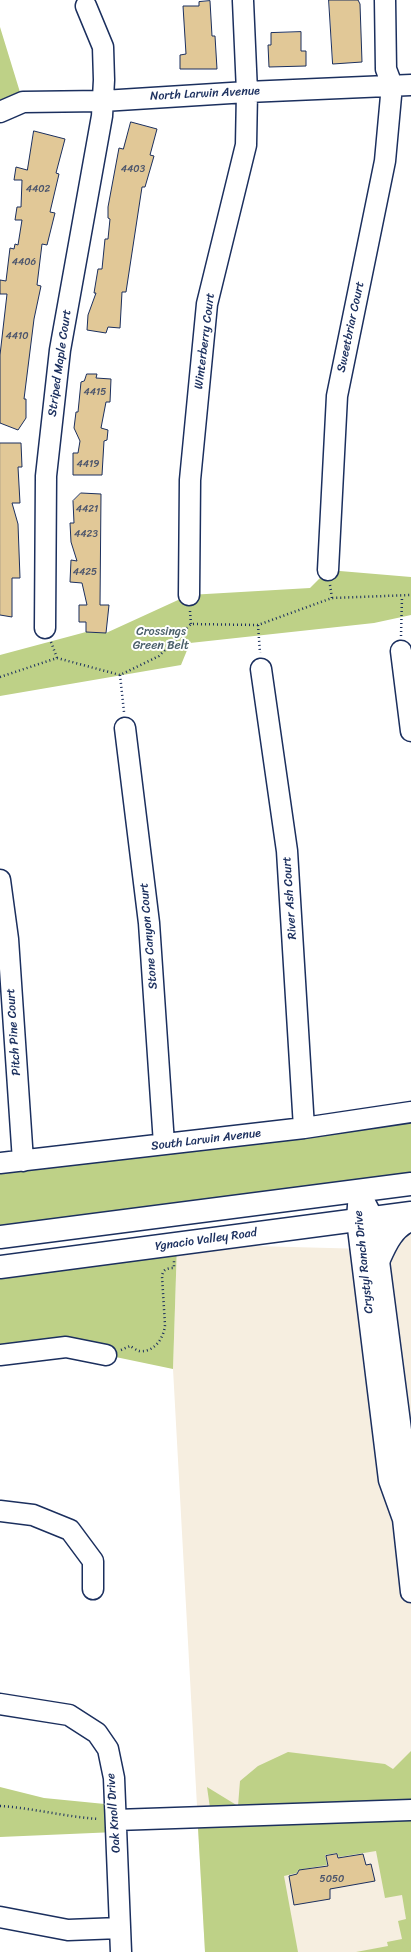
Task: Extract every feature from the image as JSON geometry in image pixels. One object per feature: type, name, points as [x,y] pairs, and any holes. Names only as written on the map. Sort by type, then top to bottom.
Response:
[{"type":"highway","points":[[0,1237],[411,1184]]},
{"type":"highway","name":"Ygnacio Valley Road","points":[[0,1267],[411,1213]]},
{"type":"highway","points":[[379,1258],[388,1239],[404,1223],[411,1220]]},
{"type":"street","points":[[385,0],[386,69],[402,85]]},
{"type":"street","name":"Winterberry Court","points":[[189,595],[190,480],[207,304],[246,145],[247,92],[243,1]]},
{"type":"street","name":"Striped Maple Court","points":[[45,628],[46,476],[60,350],[104,101],[103,47],[86,6]]},
{"type":"street","name":"North Larwin Avenue","points":[[0,112],[23,102],[104,101],[247,92],[402,85]]},
{"type":"street","name":"Sweetbriar Court","points":[[328,570],[337,396],[402,85]]},
{"type":"street","points":[[401,652],[411,731]]},
{"type":"street","name":"River Ash Court","points":[[261,669],[287,851],[304,1128]]},
{"type":"street","name":"Stone Canyon Court","points":[[126,728],[149,923],[164,1144]]},
{"type":"street","name":"Pitch Pine Court","points":[[0,880],[8,939],[23,1161]]},
{"type":"street","name":"South Larwin Avenue","points":[[0,1163],[304,1128],[411,1112]]},
{"type":"street","name":"Crystyl Ranch Drive","points":[[359,1191],[365,1219],[389,1480],[403,1519],[411,1592]]},
{"type":"street","name":"Crystyl Ranch Drive","points":[[365,1219],[379,1258],[408,1484],[403,1519]]},
{"type":"street","points":[[0,1355],[66,1347],[106,1355]]},
{"type":"street","points":[[0,1511],[33,1514],[70,1530],[93,1561],[92,1589]]},
{"type":"street","name":"Oak Knoll Drive","points":[[0,1704],[70,1715],[97,1733],[108,1750],[114,1778],[121,1952]]},
{"type":"street","points":[[116,1820],[411,1810]]},
{"type":"street","points":[[0,1917],[68,1930],[120,1928]]},
{"type":"path","points":[[0,677],[57,658],[120,675],[159,656],[191,624],[258,626],[332,598],[402,597],[411,595]]},
{"type":"path","points":[[401,652],[402,597]]},
{"type":"path","points":[[258,626],[261,669]]},
{"type":"path","points":[[120,675],[126,728]]},
{"type":"path","points":[[106,1355],[130,1346],[139,1350],[151,1348],[159,1341],[165,1325],[162,1276],[167,1268],[174,1268],[172,1245]]},
{"type":"path","points":[[0,1806],[30,1808],[82,1818],[116,1820]]},
{"type":"shaded area","points":[[411,1231],[411,1952],[205,1952],[173,1369],[177,1244],[368,1249]]},
{"type":"green space","points":[[0,27],[23,102],[0,112]]},
{"type":"green space","name":"Crossings Green Belt","points":[[328,570],[411,577],[411,615],[374,623],[190,643],[181,665],[0,696],[0,655],[86,632],[106,633],[189,595],[310,588]]},
{"type":"green space","points":[[411,1112],[411,1184],[0,1237],[0,1163]]},
{"type":"green space","points":[[177,1244],[173,1369],[106,1355],[0,1355],[0,1267]]},
{"type":"green space","points":[[411,1751],[411,1952],[356,1952],[388,1946],[387,1942],[402,1939],[398,1921],[406,1919],[402,1895],[385,1898],[376,1851],[339,1857],[337,1853],[325,1855],[327,1865],[298,1870],[297,1873],[284,1876],[298,1952],[205,1952],[198,1818],[210,1808],[207,1787],[238,1806],[240,1781],[258,1766],[288,1752],[385,1764],[393,1769]]},
{"type":"green space","points":[[0,1787],[44,1798],[115,1805],[116,1832],[0,1837]]},
{"type":"building","points":[[329,0],[358,0],[360,4],[362,62],[333,64]]},
{"type":"building","points":[[210,1],[212,36],[215,36],[217,69],[180,69],[180,55],[186,54],[183,6],[199,6],[199,2]]},
{"type":"building","points":[[301,32],[301,51],[306,51],[306,66],[269,67],[268,45],[271,45],[271,33]]},
{"type":"building","points":[[131,122],[157,129],[150,155],[154,156],[145,187],[142,187],[126,292],[122,292],[120,328],[108,327],[106,333],[87,330],[88,315],[96,293],[94,293],[98,269],[102,269],[105,239],[108,239],[110,219],[108,218],[108,207],[119,148],[123,149]]},
{"type":"building","points":[[34,131],[65,139],[56,173],[59,174],[50,212],[55,213],[47,245],[42,244],[37,285],[41,286],[34,319],[24,399],[26,399],[26,418],[18,430],[0,423],[0,355],[7,294],[0,294],[0,280],[6,281],[10,248],[14,249],[15,244],[18,245],[22,220],[15,220],[17,207],[21,207],[22,180],[14,180],[16,167],[27,170]]},
{"type":"building","points":[[87,374],[97,374],[96,378],[111,379],[110,402],[106,402],[101,428],[108,430],[107,440],[104,441],[102,475],[73,475],[73,453],[78,453],[80,441],[74,428],[76,412],[78,412],[81,382],[84,381]]},
{"type":"building","points":[[0,443],[21,443],[22,467],[18,467],[20,503],[12,503],[18,524],[20,578],[12,578],[12,617],[0,615]]},
{"type":"building","points":[[81,493],[101,494],[100,605],[109,605],[106,633],[86,632],[86,622],[79,622],[79,605],[87,605],[82,583],[70,582],[71,560],[77,561],[71,542],[70,523],[74,523],[73,501]]},
{"type":"building","points":[[337,1854],[338,1858],[363,1854],[366,1865],[371,1864],[375,1881],[330,1889],[330,1899],[294,1905],[289,1876],[297,1874],[299,1870],[328,1866],[326,1856]]}]
